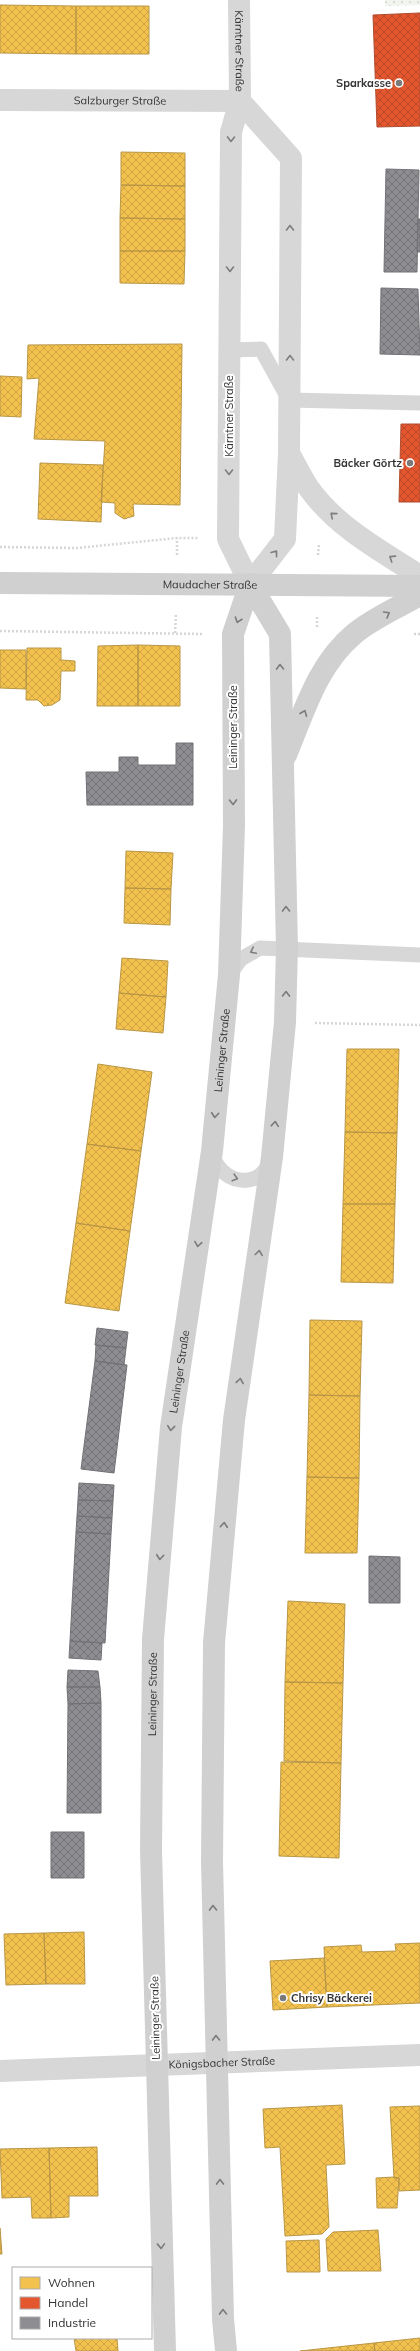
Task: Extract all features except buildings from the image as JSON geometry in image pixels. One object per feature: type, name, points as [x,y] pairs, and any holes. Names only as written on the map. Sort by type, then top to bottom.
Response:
[{"type":"street","name":"Kärntner Straße","points":[[239,0],[240,101],[231,132],[228,539],[250,584],[285,539],[289,452],[291,158],[240,101]]},
{"type":"street","name":"Salzburger Straße","points":[[0,100],[240,101]]},
{"type":"street","name":"Kärntner Straße","points":[[289,452],[308,487],[330,512],[363,540],[420,576]]},
{"type":"street","name":"Maudacher Straße","points":[[0,583],[420,586]]},
{"type":"street","points":[[226,2351],[223,2319],[212,1861],[214,1643],[234,1420],[272,1157],[285,1022],[287,948],[280,634],[250,584]]},
{"type":"street","name":"Leininger Straße","points":[[166,2351],[156,2066],[151,1850],[153,1639],[171,1427],[212,1151],[229,975],[234,826],[233,634],[250,584]]},
{"type":"street","points":[[284,762],[320,673],[334,653],[355,633],[420,595]]},
{"type":"street","name":"Königsbacher Straße","points":[[0,2072],[420,2055]]},
{"type":"lane","points":[[229,350],[261,349],[289,400],[420,403]]},
{"type":"lane","points":[[229,975],[241,959],[248,953],[260,948],[420,955]]},
{"type":"lane","points":[[212,1151],[214,1160],[226,1175],[244,1180],[262,1174],[272,1157]]},
{"type":"path","points":[[0,547],[77,548],[177,538]]},
{"type":"path","points":[[0,631],[175,633]]},
{"type":"path","points":[[285,1022],[420,1025]]},
{"type":"shaded area","points":[[385,0],[420,0],[420,5],[385,6]]},
{"type":"place","name":"Sparkasse","points":[[399,83]]},
{"type":"place","name":"Bäcker Görtz","points":[[410,463]]},
{"type":"place","name":"Chrisy Bäckerei","points":[[283,1998]]}]
